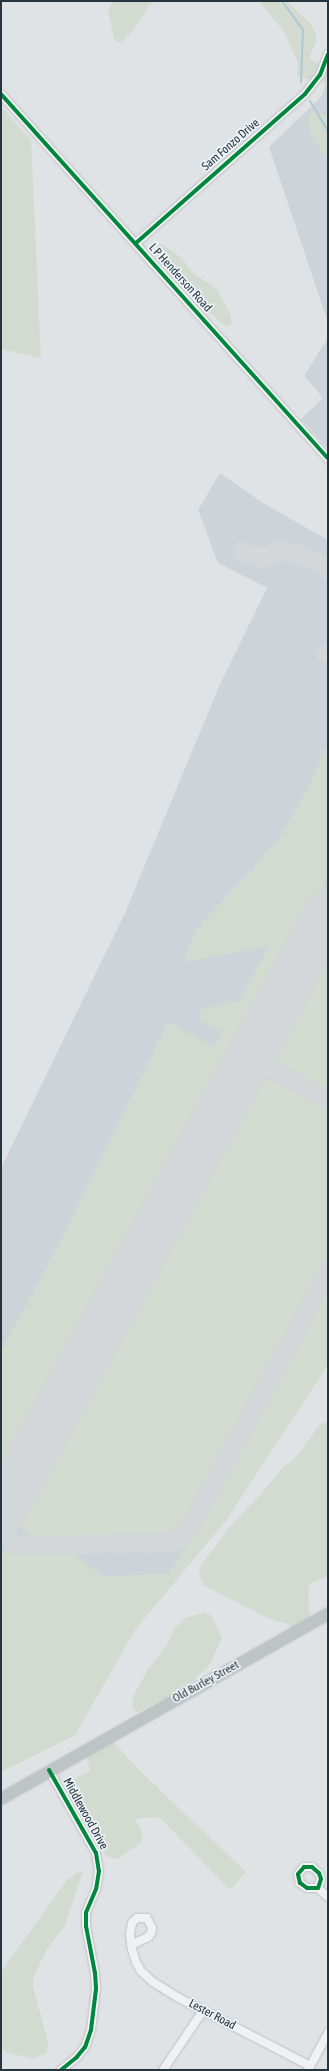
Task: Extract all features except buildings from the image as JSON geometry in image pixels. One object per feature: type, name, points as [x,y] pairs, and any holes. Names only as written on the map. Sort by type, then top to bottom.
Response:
[{"type":"main road","name":"Old Burley Street","points":[[1,1798],[84,1750],[327,1615]]},
{"type":"street","name":"Sam Fonzo Drive","points":[[136,243],[305,94],[320,75],[328,54]]},
{"type":"street","name":"L P Henderson Road","points":[[1,94],[328,458]]},
{"type":"street","name":"Middlewood Drive","points":[[49,1770],[96,1853],[100,1871],[96,1889],[86,1913],[86,1926],[95,1973],[96,1989],[91,2030],[85,2047],[77,2057],[60,2070]]},
{"type":"street","points":[[318,1888],[328,1897]]},
{"type":"street","name":"Lester Road","points":[[131,1946],[141,1971],[153,1982],[309,2068]]},
{"type":"street","points":[[163,2070],[204,2011]]},
{"type":"street","points":[[309,2068],[328,2033]]},
{"type":"shaded area","points":[[113,1],[171,1],[152,3],[149,5],[136,27],[121,43],[114,40],[108,11]]},
{"type":"shaded area","points":[[259,1],[287,1],[310,23],[316,34],[316,42],[309,58],[328,70],[328,89],[322,81],[305,79],[297,75],[298,63],[284,32]]},
{"type":"shaded area","points":[[328,80],[328,323],[269,147],[321,97]]},
{"type":"shaded area","points":[[1,107],[31,140],[41,358],[1,349]]},
{"type":"shaded area","points":[[312,112],[328,115],[328,161],[309,132],[308,120]]},
{"type":"shaded area","points":[[162,244],[182,258],[192,272],[217,289],[231,315],[231,324],[228,326],[224,325],[195,299],[180,278],[167,267],[157,248],[158,245]]},
{"type":"shaded area","points":[[328,338],[328,449],[301,419],[323,398],[304,376]]},
{"type":"shaded area","points":[[220,473],[263,503],[328,540],[328,1364],[227,1519],[134,1631],[75,1735],[1,1772],[1,1168],[125,913],[220,684],[267,588],[218,563],[198,510]]},
{"type":"shaded area","points":[[328,744],[328,879],[1,1479],[1,1351],[58,1246],[168,1022],[214,1047],[222,1032],[200,1021],[199,1017],[201,1009],[239,1001],[269,946],[184,962],[195,932],[203,921],[254,868],[282,834],[310,784]]},
{"type":"shaded area","points":[[328,950],[328,1091],[280,1065],[276,1061],[273,1052],[274,1047]]},
{"type":"shaded area","points":[[262,1079],[275,1080],[328,1109],[328,1257],[180,1529],[170,1534],[30,1537],[20,1526],[19,1515],[254,1082]]},
{"type":"shaded area","points":[[328,1284],[328,1364],[227,1519],[134,1631],[75,1735],[1,1772],[1,1553],[71,1551],[102,1576],[167,1574],[176,1563]]},
{"type":"shaded area","points":[[328,1421],[328,1576],[313,1582],[308,1587],[310,1623],[297,1631],[290,1625],[267,1618],[203,1585],[199,1573],[201,1565],[232,1524],[262,1493],[283,1467],[291,1462],[302,1450],[319,1425]]},
{"type":"shaded area","points":[[206,1612],[212,1616],[222,1638],[209,1666],[184,1689],[137,1712],[133,1710],[132,1702],[136,1691],[147,1671],[167,1645],[174,1629],[185,1618]]},
{"type":"shaded area","points":[[111,1739],[139,1770],[246,1872],[230,1890],[159,1817],[135,1819],[142,1832],[141,1843],[117,1859],[106,1856],[75,1801],[64,1787],[90,1771],[86,1752]]},
{"type":"shaded area","points":[[79,1871],[83,1871],[65,1926],[47,1949],[34,1976],[33,1987],[48,2042],[47,2053],[32,2059],[8,2053],[1,2048],[1,1972],[67,1880]]},
{"type":"waterway","points":[[282,1],[303,30],[301,82]]},
{"type":"waterway","points":[[310,101],[328,131]]},
{"type":"taxiway","points":[[242,551],[252,556],[259,557],[278,551],[299,553],[328,570]]},
{"type":"taxiway","points":[[311,944],[328,941]]},
{"type":"taxiway","points":[[250,1057],[328,1100]]},
{"type":"taxiway","points":[[1,1536],[2,1539],[17,1545],[168,1542],[178,1538],[189,1527],[328,1271]]},
{"type":"runway","points":[[1,1513],[328,913]]},
{"type":"cycle path","points":[[136,243],[305,94],[320,75],[328,54]]},
{"type":"cycle path","points":[[1,94],[328,458]]},
{"type":"cycle path","points":[[49,1770],[96,1853],[99,1871],[96,1889],[86,1913],[86,1926],[95,1973],[96,1989],[91,2030],[85,2047],[77,2057],[61,2070]]},
{"type":"cycle path","points":[[304,1867],[312,1867],[319,1873],[321,1879],[318,1888],[307,1888],[300,1883],[298,1874],[304,1867]]}]
